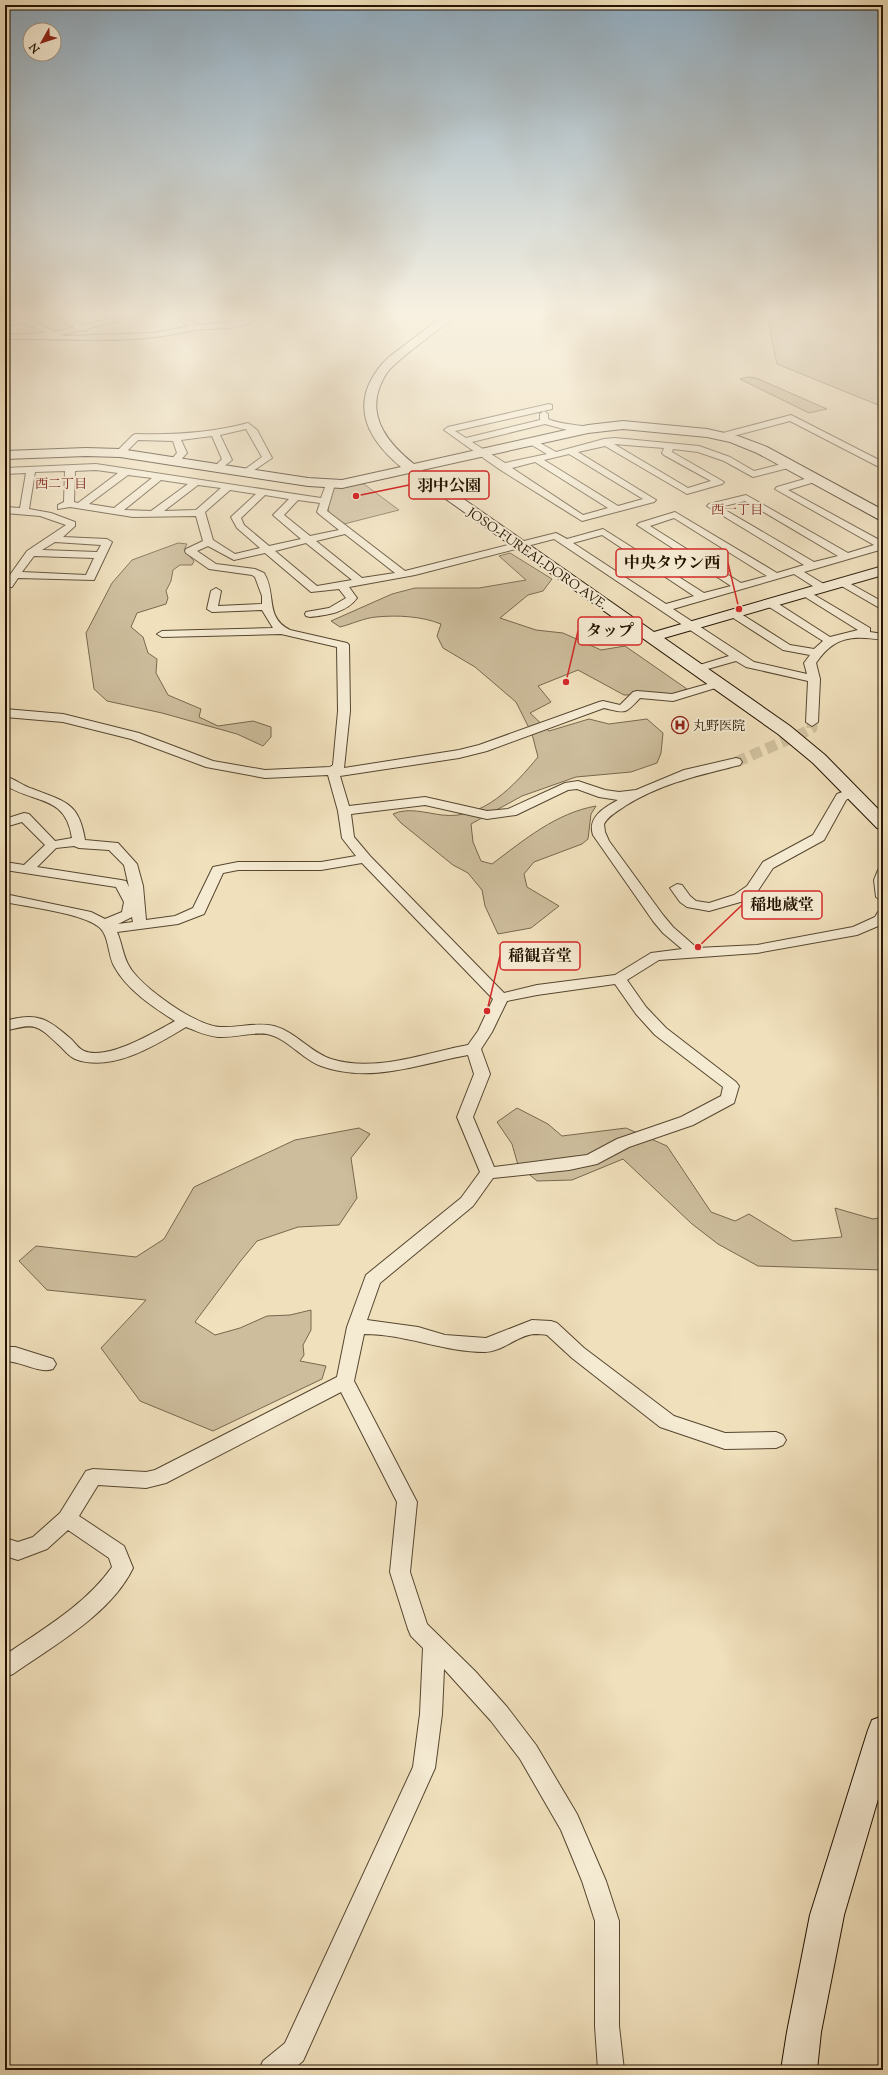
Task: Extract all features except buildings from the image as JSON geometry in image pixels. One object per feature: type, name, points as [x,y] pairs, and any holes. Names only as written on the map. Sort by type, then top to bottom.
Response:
[{"type":"street","name":"JOSO-FUREAI-DORO AVE.","points":[[368,410],[372,424],[379,436],[396,457],[784,730],[853,792],[883,824]]},
{"type":"street","points":[[537,410],[448,430],[582,518],[651,500],[570,451]]},
{"type":"street","points":[[547,410],[544,416],[544,420],[547,422]]},
{"type":"street","points":[[722,436],[791,418],[883,466]]},
{"type":"street","points":[[464,441],[547,422],[569,428],[588,429],[623,426],[722,436],[747,444],[883,516]]},
{"type":"street","points":[[120,453],[136,437],[176,438],[214,433],[246,426],[253,430],[267,458],[247,472]]},
{"type":"street","points":[[5,455],[120,453],[330,484],[352,483],[588,429]]},
{"type":"street","points":[[650,444],[658,429]]},
{"type":"street","points":[[214,433],[227,460],[218,468]]},
{"type":"street","points":[[175,461],[182,453],[176,438]]},
{"type":"street","points":[[502,466],[604,442],[615,441],[699,449],[715,454],[753,474],[789,465]]},
{"type":"street","points":[[533,442],[555,454]]},
{"type":"street","points":[[604,442],[687,490],[719,482],[668,453],[670,446]]},
{"type":"street","points":[[49,468],[51,453]]},
{"type":"street","points":[[536,459],[616,509]]},
{"type":"street","points":[[177,479],[195,464]]},
{"type":"street","points":[[5,471],[96,467],[324,501]]},
{"type":"street","points":[[69,504],[70,468]]},
{"type":"street","points":[[24,511],[31,469]]},
{"type":"street","points":[[80,506],[127,471]]},
{"type":"street","points":[[116,511],[160,476]]},
{"type":"street","points":[[815,479],[780,489],[883,546]]},
{"type":"street","points":[[153,514],[196,482]]},
{"type":"street","points":[[330,484],[322,512],[403,574]]},
{"type":"street","points":[[228,487],[200,511],[200,513],[208,542],[234,557],[346,530]]},
{"type":"street","points":[[262,492],[236,517],[240,526],[315,590],[403,574],[556,536],[750,665],[814,679]]},
{"type":"street","points":[[296,497],[278,515],[360,582]]},
{"type":"street","points":[[811,565],[712,506],[746,498],[846,556]]},
{"type":"street","points":[[48,514],[69,504],[116,511],[153,514],[200,513]]},
{"type":"street","points":[[5,510],[48,514],[56,516],[72,524],[67,530],[31,553],[8,585]]},
{"type":"street","points":[[739,586],[642,525],[675,516],[775,576]]},
{"type":"street","points":[[566,542],[603,532],[702,597]]},
{"type":"street","points":[[15,576],[90,578],[108,542],[51,539]]},
{"type":"street","points":[[208,542],[190,551],[213,567],[255,572],[260,575],[267,596],[267,613],[278,628],[286,632],[343,645],[344,711],[341,752],[339,766],[333,772]]},
{"type":"street","points":[[664,608],[811,565],[883,546]]},
{"type":"street","points":[[31,553],[101,555]]},
{"type":"street","points":[[794,570],[823,588]]},
{"type":"street","points":[[652,637],[883,570]]},
{"type":"street","points":[[842,582],[883,607]]},
{"type":"street","points":[[310,614],[325,613],[341,608],[352,598],[342,585]]},
{"type":"street","points":[[216,591],[212,609],[267,607]]},
{"type":"street","points":[[806,593],[866,630],[861,633]]},
{"type":"street","points":[[869,599],[883,595]]},
{"type":"street","points":[[770,603],[830,641]]},
{"type":"street","points":[[734,614],[787,648],[816,653]]},
{"type":"street","points":[[162,634],[272,632],[282,630]]},
{"type":"street","points":[[812,722],[814,679],[810,663],[816,653],[822,646],[841,636],[861,633],[883,637]]},
{"type":"street","points":[[697,669],[737,657]]},
{"type":"street","points":[[5,713],[63,718],[135,736],[210,764],[265,774],[333,772],[459,754],[483,748],[603,704],[623,709],[638,694],[673,698],[718,684]]},
{"type":"street","points":[[344,812],[385,805],[425,801],[487,815],[511,812],[564,787],[578,785],[603,794],[619,796],[637,792],[704,768],[736,762]]},
{"type":"street","points":[[333,772],[344,812],[348,838],[365,859],[502,998]]},
{"type":"street","points":[[5,780],[16,789],[59,802],[73,814],[79,829],[79,844],[113,846],[130,864],[136,886],[140,925]]},
{"type":"street","points":[[637,792],[608,812],[599,822],[598,831],[658,918],[668,930],[694,952]]},
{"type":"street","points":[[677,888],[688,902],[709,907],[739,898],[752,889],[768,865],[819,838],[822,828],[841,797],[853,792]]},
{"type":"street","points":[[5,823],[24,817],[52,845]]},
{"type":"street","points":[[27,869],[52,845],[79,841]]},
{"type":"street","points":[[107,927],[140,925],[178,920],[199,910],[218,870],[238,866],[321,866],[365,859]]},
{"type":"street","points":[[5,866],[121,884],[130,902],[128,914],[107,927]]},
{"type":"street","points":[[883,873],[881,880],[883,896]]},
{"type":"street","points":[[5,898],[86,915],[98,919],[107,927],[122,966],[128,975],[151,997],[187,1020],[210,1031],[217,1032],[273,1031],[326,1063],[347,1068],[375,1068],[405,1065],[473,1049],[485,1032],[502,998]]},
{"type":"street","points":[[502,998],[536,990],[619,979],[640,964],[656,956],[694,952],[757,949],[857,931],[880,920],[883,915]]},
{"type":"street","points":[[611,2070],[607,2026],[607,1921],[594,1881],[569,1822],[528,1752],[499,1714],[467,1678],[418,1629],[400,1572],[407,1502],[345,1381],[356,1327],[372,1280],[467,1202],[488,1173],[569,1164],[591,1160],[623,1143],[687,1121],[728,1099],[731,1086],[720,1076],[668,1038],[635,1004],[619,979]]},
{"type":"street","points":[[5,1026],[35,1020],[44,1024],[80,1055],[88,1057],[104,1057],[146,1044],[187,1020]]},
{"type":"street","points":[[473,1049],[482,1074],[465,1117],[488,1173]]},
{"type":"street","points":[[356,1327],[377,1328],[418,1334],[445,1342],[487,1345],[532,1327],[551,1328],[578,1353],[667,1422],[725,1440],[776,1440]]},
{"type":"street","points":[[5,1354],[15,1354],[47,1364]]},
{"type":"street","points":[[5,1547],[18,1551],[40,1544],[67,1519],[93,1477],[146,1480],[159,1477],[345,1381]]},
{"type":"street","points":[[5,1667],[82,1612],[115,1582],[123,1568],[118,1552],[67,1519]]},
{"type":"street","points":[[272,2070],[294,2052],[424,1768],[431,1714],[434,1646]]},
{"type":"street","points":[[799,2070],[804,2032],[827,1915],[883,1730]]},
{"type":"shaded area","points":[[803,410],[823,410],[809,413]]},
{"type":"shaded area","points":[[364,484],[399,510],[344,524],[329,513],[328,505],[333,487]]},
{"type":"shaded area","points":[[178,543],[187,544],[184,550],[194,561],[192,565],[180,565],[173,570],[171,581],[166,591],[168,598],[166,604],[137,613],[131,627],[143,637],[148,653],[157,659],[156,673],[168,695],[201,709],[199,717],[218,726],[253,721],[271,727],[271,737],[263,746],[237,734],[162,713],[107,701],[94,689],[86,633],[112,583],[132,560]]},
{"type":"shaded area","points":[[510,553],[552,579],[543,591],[528,595],[500,618],[536,630],[563,633],[601,650],[625,646],[687,689],[673,694],[624,695],[578,670],[538,686],[551,702],[530,713],[549,731],[589,719],[609,724],[647,719],[663,733],[661,753],[657,763],[631,772],[576,777],[522,796],[471,824],[473,842],[481,861],[492,864],[528,837],[554,821],[581,810],[596,806],[591,814],[588,839],[582,844],[534,862],[524,874],[527,887],[559,906],[531,928],[498,934],[485,906],[482,890],[468,873],[453,865],[401,823],[393,814],[405,811],[442,815],[457,815],[471,812],[496,799],[519,779],[538,757],[532,734],[516,702],[475,667],[443,648],[437,636],[441,624],[425,619],[401,616],[372,618],[340,627],[331,621],[392,594],[415,588],[479,588],[526,580],[499,556]]},
{"type":"shaded area","points":[[517,1108],[548,1124],[562,1136],[626,1128],[667,1146],[711,1212],[735,1221],[749,1214],[793,1241],[842,1237],[835,1208],[873,1219],[883,1217],[883,1270],[758,1266],[718,1244],[692,1224],[623,1159],[572,1180],[537,1181],[518,1165],[512,1144],[497,1122]]},
{"type":"shaded area","points":[[359,1128],[370,1134],[351,1158],[357,1198],[339,1225],[298,1227],[257,1241],[195,1322],[215,1335],[240,1328],[267,1316],[290,1315],[311,1310],[311,1330],[303,1345],[304,1355],[300,1361],[326,1366],[322,1379],[213,1431],[140,1401],[101,1348],[146,1300],[47,1290],[19,1261],[36,1246],[136,1257],[164,1239],[194,1187],[295,1140]]},
{"type":"tunnel","points":[[736,762],[803,733],[812,728],[812,722]]},
{"type":"place","name":"羽中公園","points":[[356,496]]},
{"type":"place","name":"中央タウン西","points":[[739,609]]},
{"type":"place","name":"タップ","points":[[566,682]]},
{"type":"place","name":"丸野医院","points":[[680,725]]},
{"type":"place","name":"稲地蔵堂","points":[[698,947]]},
{"type":"place","name":"稲観音堂","points":[[487,1011]]},
{"type":"district","name":"西二丁目","points":[[61,483]]},
{"type":"district","name":"西一丁目","points":[[737,509]]}]
